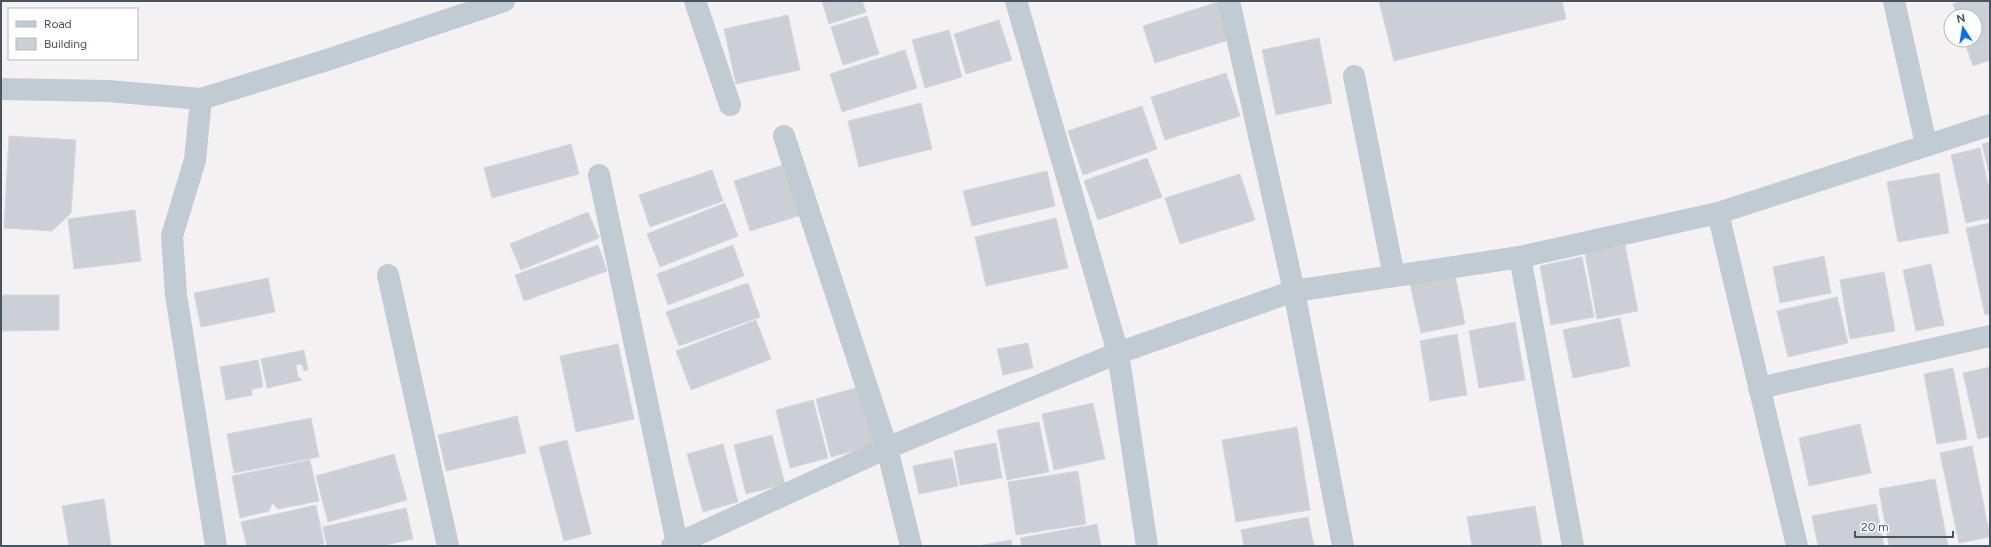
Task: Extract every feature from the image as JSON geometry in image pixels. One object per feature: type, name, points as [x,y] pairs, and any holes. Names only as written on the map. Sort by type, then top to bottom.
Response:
[{"type":"street","points":[[1,88],[108,91],[200,99],[327,60],[504,1]]},
{"type":"street","points":[[695,1],[730,105]]},
{"type":"street","points":[[1016,1],[1118,353],[1147,546]]},
{"type":"street","points":[[1229,1],[1294,291],[1343,546]]},
{"type":"street","points":[[1894,1],[1926,144]]},
{"type":"street","points":[[1354,76],[1394,276]]},
{"type":"street","points":[[200,99],[195,160],[172,236],[176,295],[216,546]]},
{"type":"street","points":[[599,175],[674,545],[887,448],[1118,353],[1294,291],[1520,257],[1718,213],[1926,144],[1990,125]]},
{"type":"street","points":[[784,136],[887,448],[911,546]]},
{"type":"street","points":[[1718,213],[1797,546]]},
{"type":"street","points":[[1520,257],[1573,546]]},
{"type":"street","points":[[388,275],[448,546]]},
{"type":"street","points":[[1759,388],[1990,336]]},
{"type":"building","points":[[822,1],[862,1],[866,12],[829,24]]},
{"type":"building","points":[[1221,1],[1232,39],[1155,63],[1143,26]]},
{"type":"building","points":[[1379,1],[1562,1],[1566,19],[1394,61]]},
{"type":"building","points":[[1961,1],[1990,1],[1990,60],[1973,66],[1967,48],[1983,48],[1983,8],[1954,8],[1953,4]]},
{"type":"building","points":[[788,15],[800,70],[736,84],[724,29]]},
{"type":"building","points":[[867,16],[879,54],[843,65],[831,27]]},
{"type":"building","points":[[999,20],[1012,60],[966,74],[954,34]]},
{"type":"building","points":[[949,30],[962,77],[925,88],[912,40]]},
{"type":"building","points":[[1319,38],[1332,103],[1276,115],[1262,50]]},
{"type":"building","points":[[905,50],[917,88],[842,112],[830,74]]},
{"type":"building","points":[[1226,73],[1240,116],[1165,140],[1151,97]]},
{"type":"building","points":[[921,103],[932,149],[859,167],[848,121]]},
{"type":"building","points":[[1142,106],[1157,149],[1083,175],[1068,131]]},
{"type":"building","points":[[9,136],[76,140],[71,213],[52,231],[4,228]]},
{"type":"building","points":[[1990,142],[1990,178],[1982,144]]},
{"type":"building","points":[[571,144],[579,174],[492,198],[484,168]]},
{"type":"building","points":[[1980,148],[1990,193],[1990,218],[1966,223],[1951,155]]},
{"type":"building","points":[[1147,158],[1162,197],[1098,220],[1084,181]]},
{"type":"building","points":[[789,163],[805,214],[750,231],[734,181]]},
{"type":"building","points":[[712,170],[723,201],[650,227],[639,195]]},
{"type":"building","points":[[1047,171],[1055,206],[972,226],[963,191]]},
{"type":"building","points":[[1939,173],[1949,233],[1898,242],[1887,182]]},
{"type":"building","points":[[1240,174],[1255,220],[1180,244],[1165,198]]},
{"type":"building","points":[[725,203],[738,236],[660,267],[647,234]]},
{"type":"building","points":[[135,210],[141,261],[74,269],[68,219]]},
{"type":"building","points":[[588,212],[599,238],[521,270],[510,244]]},
{"type":"building","points":[[1056,218],[1068,268],[986,286],[975,237]]},
{"type":"building","points":[[1990,223],[1990,314],[1985,315],[1966,228]]},
{"type":"building","points":[[598,245],[607,271],[524,301],[515,275]]},
{"type":"building","points":[[733,245],[744,276],[668,305],[657,274]]},
{"type":"building","points":[[1625,245],[1638,311],[1597,319],[1585,253]]},
{"type":"building","points":[[1824,256],[1831,293],[1780,303],[1773,267]]},
{"type":"building","points":[[1582,257],[1594,317],[1551,325],[1540,266]]},
{"type":"building","points":[[1931,264],[1944,325],[1916,331],[1903,270]]},
{"type":"building","points":[[1884,272],[1895,331],[1850,339],[1840,280]]},
{"type":"building","points":[[1455,275],[1465,324],[1421,333],[1410,284]]},
{"type":"building","points":[[268,278],[275,312],[201,327],[194,293]]},
{"type":"building","points":[[748,283],[760,317],[679,346],[666,312]]},
{"type":"building","points":[[1,295],[59,295],[59,330],[1,331]]},
{"type":"building","points":[[1837,297],[1848,343],[1788,357],[1777,311]]},
{"type":"building","points":[[1620,318],[1630,366],[1573,378],[1563,330]]},
{"type":"building","points":[[756,320],[771,359],[691,390],[676,351]]},
{"type":"building","points":[[1515,322],[1525,380],[1479,388],[1469,331]]},
{"type":"building","points":[[1457,334],[1467,395],[1430,401],[1420,341]]},
{"type":"building","points":[[1028,343],[1033,368],[1003,375],[997,349]]},
{"type":"building","points":[[618,344],[634,419],[576,432],[560,356]]},
{"type":"building","points":[[304,350],[308,370],[304,371],[302,364],[296,365],[298,377],[302,380],[267,388],[261,359]]},
{"type":"building","points":[[258,360],[263,387],[252,389],[252,395],[226,400],[220,367]]},
{"type":"building","points":[[1990,367],[1990,436],[1978,439],[1963,373]]},
{"type":"building","points":[[1953,368],[1967,439],[1937,444],[1924,374]]},
{"type":"building","points":[[863,386],[879,444],[831,457],[816,399]]},
{"type":"building","points":[[813,400],[828,458],[790,468],[776,410]]},
{"type":"building","points":[[1093,403],[1105,459],[1054,470],[1042,414]]},
{"type":"building","points":[[517,416],[526,453],[446,471],[438,435]]},
{"type":"building","points":[[311,418],[319,457],[234,473],[227,434]]},
{"type":"building","points":[[1039,422],[1049,472],[1007,480],[997,430]]},
{"type":"building","points":[[1860,424],[1871,473],[1809,486],[1799,438]]},
{"type":"building","points":[[1297,427],[1310,510],[1236,522],[1222,440]]},
{"type":"building","points":[[772,435],[785,484],[746,494],[734,445]]},
{"type":"building","points":[[567,440],[591,534],[564,541],[539,447]]},
{"type":"building","points":[[996,443],[1002,478],[960,485],[954,451]]},
{"type":"building","points":[[723,444],[738,502],[703,512],[687,454]]},
{"type":"building","points":[[1972,446],[1990,537],[1959,543],[1940,453]]},
{"type":"building","points":[[394,454],[407,500],[328,522],[316,476]]},
{"type":"building","points":[[952,458],[958,486],[919,494],[913,466]]},
{"type":"building","points":[[310,460],[319,501],[278,509],[272,503],[269,511],[240,518],[232,476]]},
{"type":"building","points":[[1078,471],[1086,524],[1016,535],[1008,482]]},
{"type":"building","points":[[1935,479],[1948,546],[1889,546],[1879,489]]},
{"type":"building","points":[[104,499],[111,546],[69,546],[62,506]]},
{"type":"building","points":[[1876,504],[1884,546],[1818,546],[1812,516]]},
{"type":"building","points":[[316,505],[324,544],[313,546],[247,546],[241,522]]},
{"type":"building","points":[[1535,506],[1542,546],[1472,546],[1467,517]]},
{"type":"building","points":[[406,508],[413,539],[382,546],[327,546],[323,527]]},
{"type":"building","points":[[1308,517],[1314,546],[1244,546],[1241,530]]},
{"type":"building","points":[[1097,524],[1101,546],[1022,546],[1020,538]]},
{"type":"building","points":[[1011,540],[1012,546],[978,546]]}]
